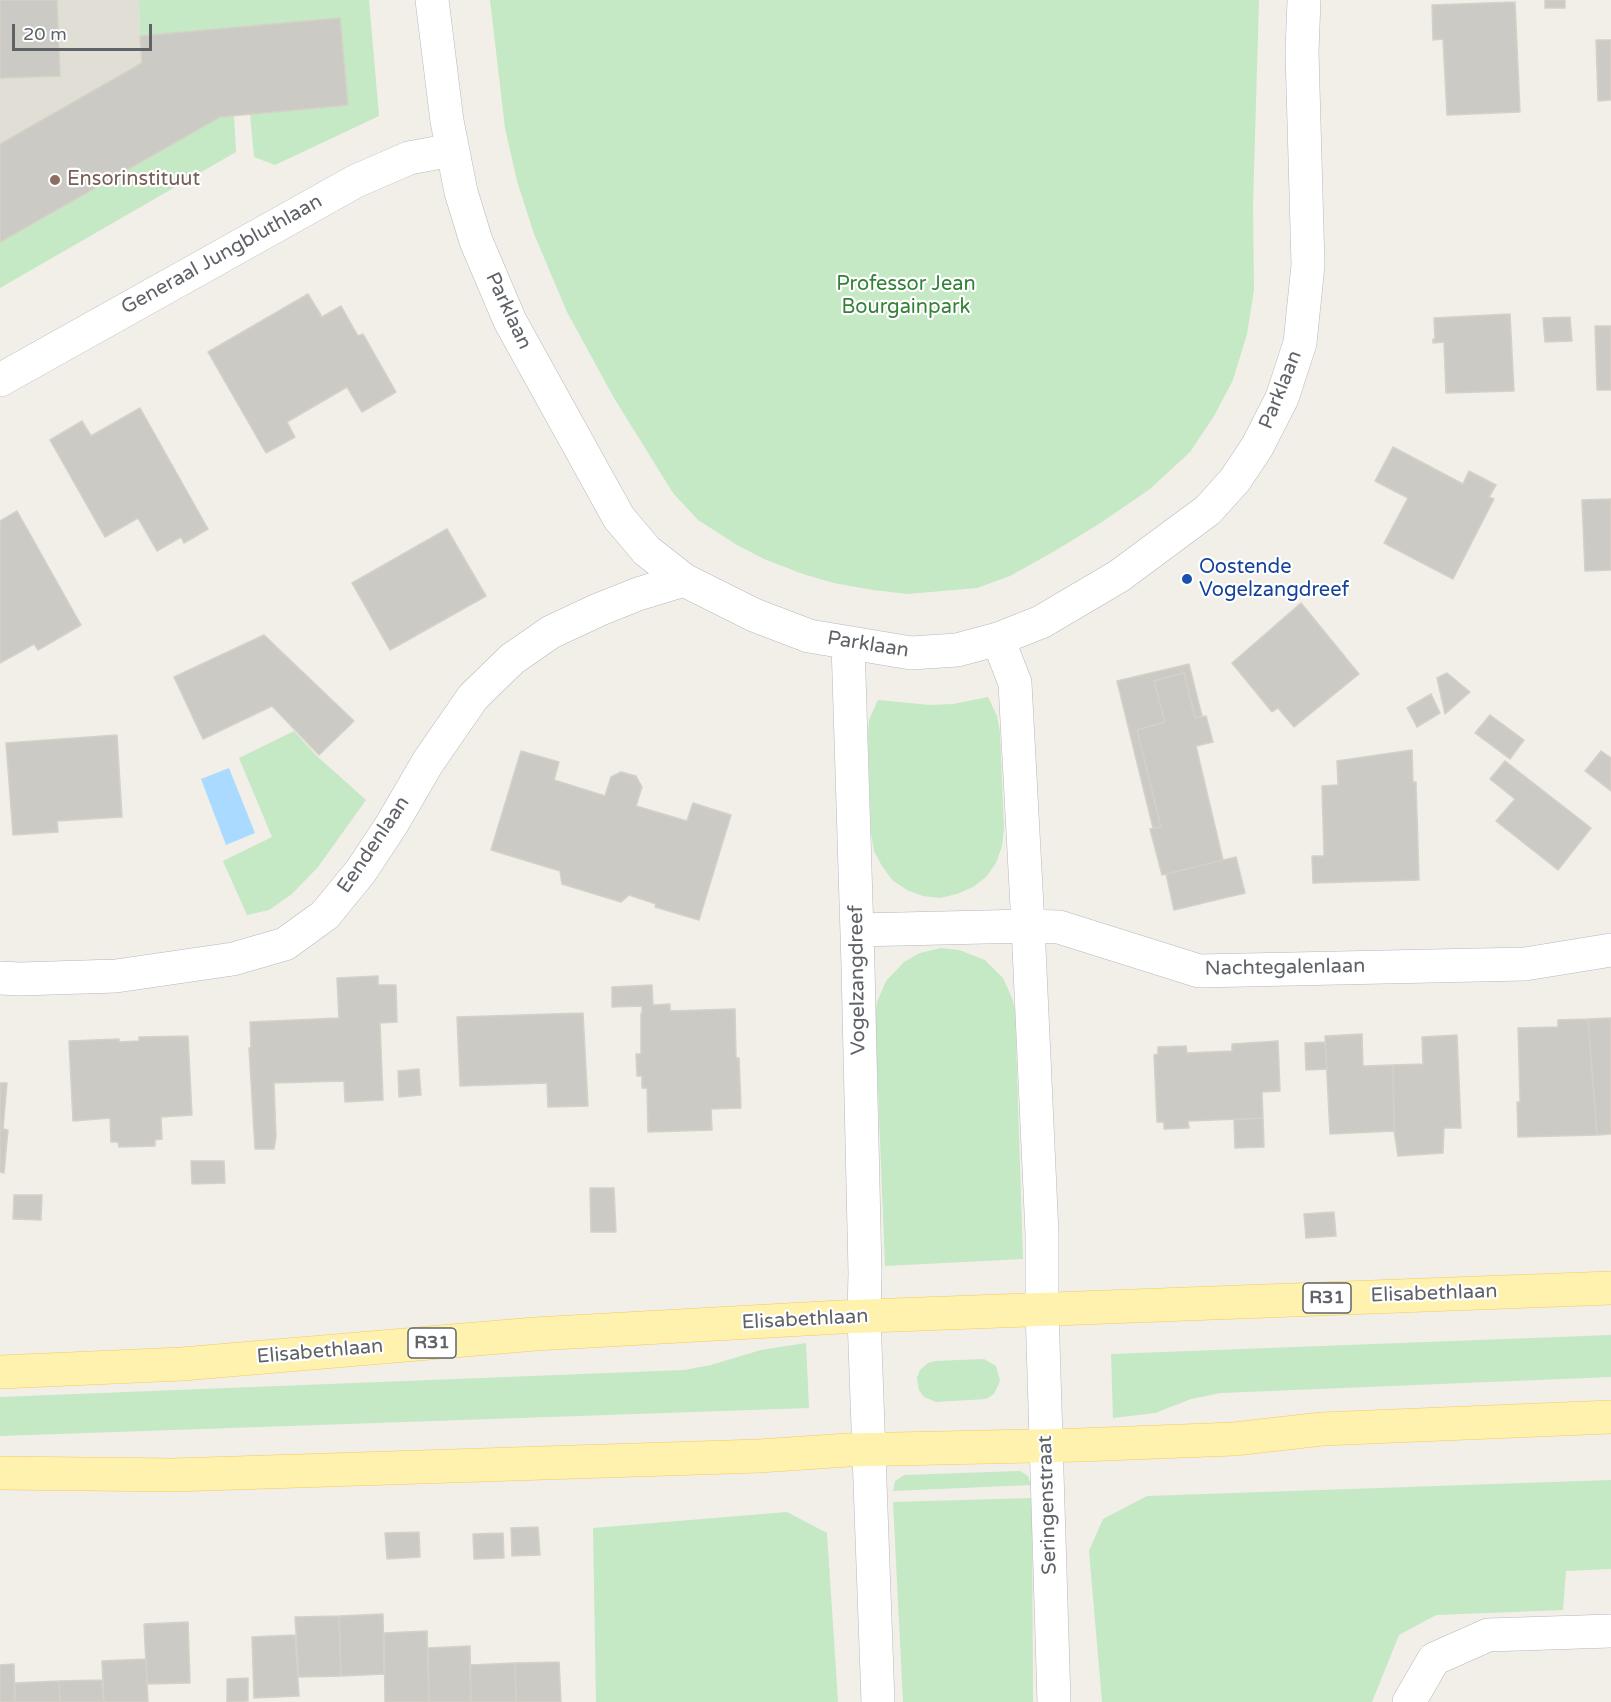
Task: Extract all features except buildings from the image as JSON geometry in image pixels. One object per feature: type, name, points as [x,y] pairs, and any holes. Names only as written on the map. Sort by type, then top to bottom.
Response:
[{"type":"main road","name":"Elisabethlaan","points":[[0,1372],[182,1364],[535,1334],[1042,1309],[1611,1288]]},
{"type":"main road","points":[[0,1473],[174,1475],[1046,1446],[1234,1439],[1322,1428],[1611,1417]]},
{"type":"street","name":"Parklaan","points":[[432,0],[452,150],[476,241],[516,332],[619,518],[647,551],[684,580],[754,615],[810,636],[910,653],[957,650],[998,639],[1041,622],[1119,576],[1208,510],[1235,480],[1257,447],[1282,398],[1300,343],[1308,266],[1302,52],[1304,0]]},
{"type":"street","name":"Generaal Jungbluthlaan","points":[[0,380],[356,181],[409,158],[452,150]]},
{"type":"street","name":"Eendenlaan","points":[[0,978],[116,976],[233,959],[285,944],[325,915],[361,871],[428,762],[473,697],[512,659],[551,632],[598,610],[638,594],[684,580]]},
{"type":"street","points":[[998,639],[1015,683],[1042,1234],[1042,1309]]},
{"type":"street","name":"Vogelzangdreef","points":[[848,643],[857,930],[865,1272],[864,1317]]},
{"type":"street","name":"Nachtegalenlaan","points":[[857,930],[1059,927],[1199,971],[1525,964],[1611,950]]},
{"type":"street","name":"Seringenstraat","points":[[1042,1309],[1054,1702]]},
{"type":"street","points":[[864,1317],[878,1702]]},
{"type":"street","points":[[1409,1702],[1434,1659],[1488,1635],[1611,1631]]},
{"type":"shaded area","name":"Ensorinstituut","points":[[0,0],[139,0],[140,36],[340,18],[348,105],[220,117],[0,242]]},
{"type":"green space","points":[[139,0],[369,0],[379,116],[275,165],[254,157],[250,114],[347,105],[340,18],[140,36]]},
{"type":"green space","name":"Professor Jean Bourgainpark","points":[[490,0],[1259,0],[1253,204],[1254,290],[1247,334],[1233,380],[1214,416],[1190,452],[1150,489],[1053,552],[1010,576],[977,588],[908,594],[873,590],[834,583],[803,574],[764,559],[737,545],[698,520],[673,493],[614,398],[567,312],[534,234],[517,181],[505,128]]},
{"type":"green space","points":[[234,115],[236,152],[0,288],[0,242],[220,117]]},
{"type":"green space","points":[[988,697],[997,716],[1000,733],[1004,829],[1002,846],[996,863],[986,877],[973,887],[940,898],[923,896],[907,890],[892,880],[874,851],[871,834],[869,720],[878,700],[930,705],[953,704]]},
{"type":"green space","points":[[294,731],[318,757],[366,800],[318,867],[292,894],[269,910],[247,915],[223,861],[272,837],[239,758]]},
{"type":"green space","points":[[941,948],[959,950],[985,960],[1003,978],[1012,998],[1015,1010],[1023,1259],[885,1266],[875,1014],[877,1002],[886,981],[904,962],[920,953]]},
{"type":"green space","points":[[1611,1335],[1611,1377],[1221,1393],[1191,1399],[1155,1413],[1113,1418],[1111,1354]]},
{"type":"green space","points":[[806,1343],[809,1408],[0,1436],[0,1397],[684,1370],[711,1365],[761,1350]]},
{"type":"green space","points":[[984,1359],[996,1366],[1000,1381],[994,1394],[986,1399],[936,1402],[924,1397],[919,1390],[917,1378],[920,1370],[928,1363]]},
{"type":"green space","points":[[1020,1471],[1028,1476],[1031,1485],[893,1491],[895,1481],[904,1475]]},
{"type":"green space","points":[[1611,1480],[1611,1569],[1566,1571],[1563,1610],[1436,1615],[1399,1635],[1372,1702],[1102,1702],[1089,1551],[1103,1519],[1147,1496]]},
{"type":"green space","points":[[1032,1498],[1033,1702],[903,1702],[893,1502]]},
{"type":"green space","points":[[787,1512],[827,1533],[838,1702],[596,1702],[593,1528]]},
{"type":"water","points":[[229,768],[255,833],[226,845],[201,779]]},
{"type":"place","name":"Ensorinstituut","points":[[55,180]]},
{"type":"place","name":"Oostende Vogelzangdreef","points":[[1187,579]]}]
